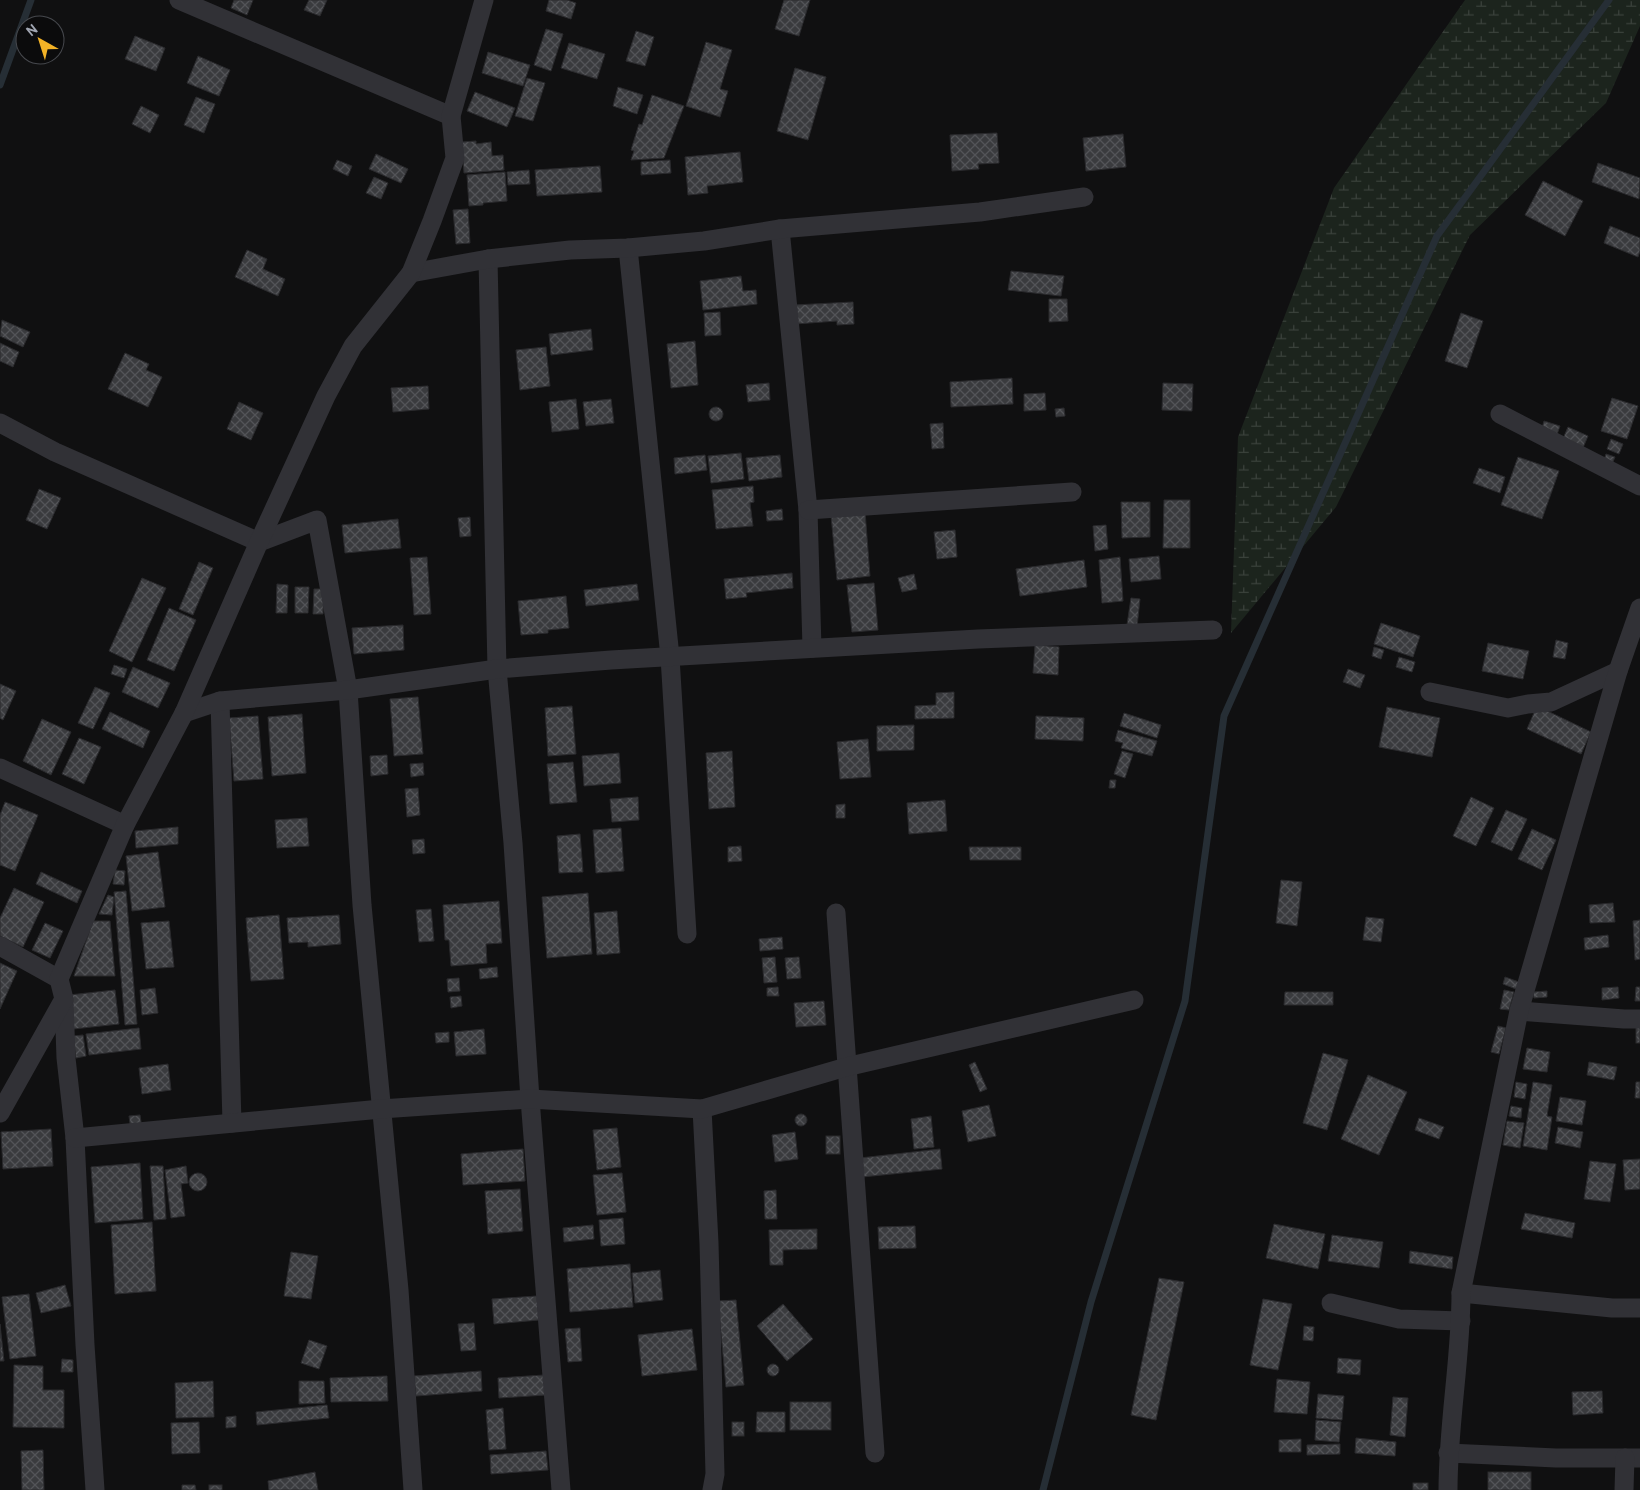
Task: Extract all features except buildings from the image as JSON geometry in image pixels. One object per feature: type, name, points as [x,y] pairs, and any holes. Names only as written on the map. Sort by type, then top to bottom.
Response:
[{"type":"street","points":[[179,0],[451,116]]},
{"type":"street","points":[[95,1490],[85,1345],[75,1138],[66,1058],[64,999],[59,978],[125,825],[184,713],[326,396],[353,346],[411,273],[455,158],[451,116],[484,0]]},
{"type":"street","points":[[411,273],[488,258],[570,250],[628,248],[704,241],[780,229],[980,212],[1084,197]]},
{"type":"street","points":[[780,229],[808,510],[812,648]]},
{"type":"street","points":[[628,248],[670,657],[687,934]]},
{"type":"street","points":[[488,258],[497,668],[513,843],[530,1099],[561,1490]]},
{"type":"street","points":[[1500,414],[1640,486]]},
{"type":"street","points":[[0,423],[55,452],[259,542],[317,520],[348,690],[362,905],[399,1290],[413,1490]]},
{"type":"street","points":[[808,510],[1072,492]]},
{"type":"street","points":[[1448,1490],[1448,1452],[1461,1321],[1461,1293],[1519,1011],[1618,672],[1635,639],[1640,608]]},
{"type":"street","points":[[184,713],[220,701],[348,690],[497,668],[978,639],[1213,630]]},
{"type":"street","points":[[1430,692],[1508,708],[1551,702],[1618,672]]},
{"type":"street","points":[[220,701],[232,1123]]},
{"type":"street","points":[[0,768],[125,825]]},
{"type":"street","points":[[836,913],[875,1454]]},
{"type":"street","points":[[0,946],[59,978]]},
{"type":"street","points":[[0,1111],[64,999]]},
{"type":"street","points":[[75,1138],[381,1110],[530,1099],[702,1109],[846,1067],[1134,1000]]},
{"type":"street","points":[[1519,1011],[1640,1019]]},
{"type":"street","points":[[702,1109],[709,1243],[715,1474],[712,1490]]},
{"type":"street","points":[[1461,1293],[1612,1308],[1640,1308]]},
{"type":"street","points":[[1331,1303],[1399,1319],[1461,1321]]},
{"type":"street","points":[[1448,1452],[1556,1458],[1633,1458],[1624,1490]]},
{"type":"green space","points":[[1465,0],[1640,0],[1640,26],[1606,103],[1470,235],[1336,507],[1231,633],[1238,437],[1334,188]]},
{"type":"waterway","points":[[0,85],[31,0]]},
{"type":"waterway","points":[[1043,1490],[1091,1302],[1185,1001],[1224,716],[1437,236],[1609,0]]}]
